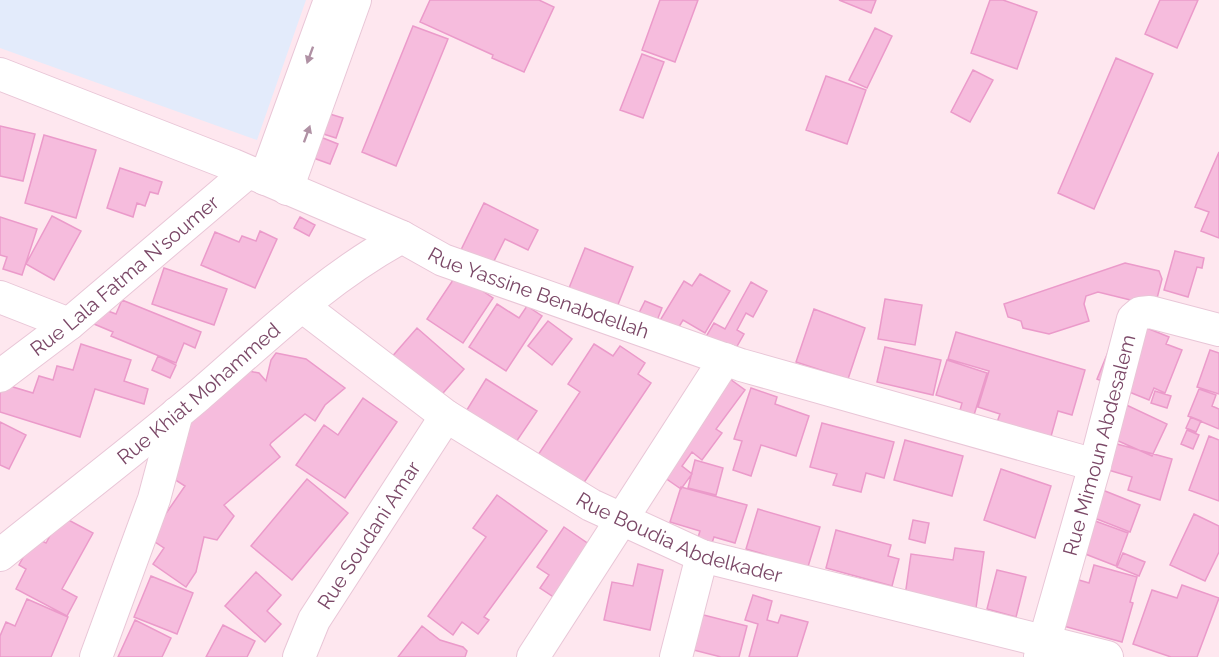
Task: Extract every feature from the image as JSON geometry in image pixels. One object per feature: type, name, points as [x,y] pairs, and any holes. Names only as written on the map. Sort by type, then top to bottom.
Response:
[{"type":"street","points":[[267,180],[330,0]]},
{"type":"street","points":[[267,180],[355,0]]},
{"type":"street","name":"Rue Yassine Benabdellah","points":[[0,74],[267,180],[402,237],[443,260],[725,359],[1095,465]]},
{"type":"street","name":"Rue Lala Fatma N'soumer","points":[[0,376],[267,180]]},
{"type":"street","name":"Rue Khiat Mohammed","points":[[0,555],[177,413],[302,306],[375,252],[402,237]]},
{"type":"street","points":[[0,297],[69,324]]},
{"type":"street","name":"Rue Boudia Abdelkader","points":[[302,306],[446,416],[591,505],[702,556],[1042,649],[1107,657]]},
{"type":"street","name":"Rue Mimoun Abdesalem","points":[[1042,649],[1095,465],[1133,319],[1140,313],[1150,312],[1219,330]]},
{"type":"street","points":[[532,657],[725,359]]},
{"type":"street","points":[[96,657],[154,499],[177,413]]},
{"type":"street","name":"Rue Soudani Amar","points":[[299,657],[314,620],[446,416]]},
{"type":"street","points":[[676,657],[702,556]]},
{"type":"shaded area","points":[[0,0],[306,0],[257,140],[0,48]]},
{"type":"building","points":[[430,0],[539,0],[554,7],[524,72],[492,58],[493,55],[420,22]]},
{"type":"building","points":[[660,0],[698,0],[675,62],[642,50]]},
{"type":"building","points":[[839,0],[876,0],[871,13]]},
{"type":"building","points":[[990,0],[1003,0],[1037,12],[1017,69],[971,53]]},
{"type":"building","points":[[1160,0],[1198,0],[1177,48],[1145,34]]},
{"type":"building","points":[[413,26],[448,39],[396,166],[362,152]]},
{"type":"building","points":[[875,28],[892,36],[867,88],[849,80]]},
{"type":"building","points":[[642,54],[664,62],[643,118],[620,110]]},
{"type":"building","points":[[1116,58],[1153,74],[1094,209],[1058,193]]},
{"type":"building","points":[[973,70],[993,80],[970,122],[951,112]]},
{"type":"building","points":[[826,76],[866,90],[847,144],[806,130]]},
{"type":"building","points":[[320,111],[343,118],[336,138],[314,131]]},
{"type":"building","points":[[0,126],[35,134],[23,181],[0,176]]},
{"type":"building","points":[[313,134],[338,144],[330,164],[305,155]]},
{"type":"building","points":[[44,135],[96,150],[76,218],[25,203]]},
{"type":"building","points":[[1219,152],[1219,238],[1201,231],[1209,212],[1195,207]]},
{"type":"building","points":[[120,168],[162,182],[158,194],[150,192],[145,206],[137,203],[133,217],[107,208]]},
{"type":"building","points":[[484,203],[538,230],[528,250],[505,239],[490,269],[459,254]]},
{"type":"building","points":[[52,216],[81,231],[54,280],[26,264]]},
{"type":"building","points":[[0,217],[37,229],[22,275],[3,269],[7,257],[0,255]]},
{"type":"building","points":[[300,217],[315,225],[309,236],[294,228]]},
{"type":"building","points":[[260,231],[277,239],[255,288],[201,265],[215,232],[239,242],[242,236],[256,241]]},
{"type":"building","points":[[585,248],[633,267],[615,312],[567,293]]},
{"type":"building","points":[[1175,251],[1204,258],[1202,268],[1197,267],[1188,297],[1164,290]]},
{"type":"building","points":[[1125,263],[1159,271],[1162,279],[1155,306],[1098,292],[1086,296],[1084,304],[1089,321],[1049,334],[1023,328],[1021,321],[1008,317],[1004,304]]},
{"type":"building","points":[[164,268],[227,289],[214,325],[152,304]]},
{"type":"building","points":[[457,274],[493,298],[463,343],[427,319]]},
{"type":"building","points":[[700,274],[730,291],[705,333],[683,320],[673,337],[656,327],[684,281],[692,286]]},
{"type":"building","points":[[751,282],[767,291],[753,317],[746,313],[737,330],[744,334],[736,348],[723,342],[719,348],[704,340],[714,323],[725,329]]},
{"type":"building","points":[[885,299],[922,305],[915,345],[878,339]]},
{"type":"building","points":[[122,300],[201,332],[195,348],[184,343],[176,363],[111,336],[113,332],[94,324],[100,308],[116,314]]},
{"type":"building","points":[[645,301],[662,308],[656,323],[638,315]]},
{"type":"building","points":[[497,304],[519,318],[527,306],[542,316],[506,371],[469,347]]},
{"type":"building","points":[[814,309],[865,328],[848,379],[796,362]]},
{"type":"building","points":[[1122,318],[1169,337],[1166,344],[1182,350],[1165,393],[1154,388],[1149,400],[1097,379]]},
{"type":"building","points":[[548,321],[572,339],[552,365],[528,346]]},
{"type":"building","points":[[417,328],[464,369],[437,400],[390,359]]},
{"type":"building","points":[[956,332],[1085,370],[1072,415],[1058,411],[1050,440],[996,425],[1000,414],[978,407],[989,371],[948,359]]},
{"type":"building","points":[[81,344],[131,360],[124,381],[148,389],[144,404],[95,389],[80,437],[0,412],[0,393],[3,384],[33,393],[39,376],[53,380],[57,366],[73,370]]},
{"type":"building","points":[[594,344],[613,356],[620,346],[645,363],[638,374],[651,383],[581,487],[536,458],[580,392],[568,384]]},
{"type":"building","points":[[885,347],[941,360],[933,395],[877,382]]},
{"type":"building","points":[[1210,350],[1219,353],[1219,394],[1197,387]]},
{"type":"building","points":[[276,353],[306,359],[345,388],[325,405],[315,421],[305,414],[271,443],[270,445],[280,457],[224,505],[234,516],[217,540],[204,537],[196,572],[186,587],[153,564],[164,548],[149,538],[185,486],[166,474],[183,425],[244,370],[259,373],[266,381],[271,360]]},
{"type":"building","points":[[158,356],[176,365],[170,378],[152,370]]},
{"type":"building","points":[[947,360],[987,373],[974,415],[960,410],[962,403],[936,395]]},
{"type":"building","points":[[723,374],[745,390],[716,429],[722,433],[702,460],[692,452],[682,466],[692,474],[681,489],[658,473]]},
{"type":"building","points":[[486,379],[537,411],[514,445],[465,413]]},
{"type":"building","points":[[751,388],[777,397],[775,404],[809,416],[796,456],[761,445],[751,476],[733,470],[742,441],[734,439]]},
{"type":"building","points":[[1199,389],[1216,395],[1212,406],[1219,409],[1219,429],[1188,416]]},
{"type":"building","points":[[1155,391],[1171,396],[1167,408],[1151,403]]},
{"type":"building","points":[[363,398],[397,422],[345,498],[296,465],[324,425],[338,435]]},
{"type":"building","points":[[1120,402],[1167,424],[1152,456],[1105,435]]},
{"type":"building","points":[[1191,417],[1201,421],[1196,432],[1186,428]]},
{"type":"building","points":[[0,422],[26,435],[9,469],[0,465]]},
{"type":"building","points":[[822,423],[894,442],[884,478],[866,473],[861,492],[833,485],[837,474],[810,467]]},
{"type":"building","points":[[1187,430],[1199,435],[1193,449],[1181,444]]},
{"type":"building","points":[[1209,436],[1219,440],[1219,501],[1189,490]]},
{"type":"building","points":[[905,440],[963,456],[952,496],[894,480]]},
{"type":"building","points":[[1106,441],[1172,459],[1160,500],[1128,490],[1132,477],[1098,467]]},
{"type":"building","points":[[695,460],[723,468],[716,495],[688,488]]},
{"type":"building","points":[[1001,469],[1051,486],[1035,538],[984,520]]},
{"type":"building","points":[[307,479],[348,513],[292,580],[251,546]]},
{"type":"building","points":[[1090,485],[1140,505],[1130,532],[1079,512]]},
{"type":"building","points":[[681,487],[747,505],[735,543],[714,537],[710,549],[696,544],[700,531],[670,522]]},
{"type":"building","points":[[497,495],[547,531],[484,617],[489,620],[478,634],[462,622],[453,635],[428,616],[486,537],[473,528]]},
{"type":"building","points":[[758,509],[820,527],[807,570],[766,558],[766,555],[746,549]]},
{"type":"building","points":[[1194,514],[1219,526],[1219,552],[1205,581],[1170,565]]},
{"type":"building","points":[[61,516],[93,533],[62,589],[77,597],[67,616],[16,589],[26,569],[19,565],[34,537],[46,543]]},
{"type":"building","points":[[1087,518],[1128,533],[1116,566],[1075,550]]},
{"type":"building","points":[[913,520],[929,523],[925,543],[909,539]]},
{"type":"building","points":[[564,527],[599,551],[564,604],[540,588],[549,575],[537,567]]},
{"type":"building","points":[[836,530],[891,545],[888,556],[899,559],[892,586],[826,568]]},
{"type":"building","points":[[955,548],[984,552],[976,608],[905,596],[911,554],[953,560]]},
{"type":"building","points":[[1123,553],[1145,562],[1139,576],[1117,567]]},
{"type":"building","points":[[638,564],[663,570],[650,630],[604,620],[612,582],[633,586]]},
{"type":"building","points":[[1094,565],[1137,577],[1130,602],[1133,603],[1122,642],[1056,624],[1069,577],[1089,583]]},
{"type":"building","points":[[997,570],[1026,577],[1016,617],[987,609]]},
{"type":"building","points":[[256,572],[281,595],[267,611],[281,624],[265,642],[225,606]]},
{"type":"building","points":[[151,576],[193,593],[177,634],[134,617]]},
{"type":"building","points":[[1182,585],[1219,598],[1197,657],[1171,657],[1133,644],[1152,590],[1177,598]]},
{"type":"building","points":[[753,595],[772,601],[767,620],[778,623],[781,615],[808,622],[797,657],[749,657],[758,624],[745,620]]},
{"type":"building","points":[[27,599],[68,617],[51,657],[0,657],[0,636],[6,622],[15,626]]},
{"type":"building","points":[[684,610],[747,626],[739,657],[721,657],[674,645]]},
{"type":"building","points":[[135,620],[171,638],[162,657],[118,657]]},
{"type":"building","points":[[223,625],[255,641],[247,657],[206,657]]},
{"type":"building","points":[[422,626],[440,640],[463,647],[467,651],[465,657],[398,657]]}]
